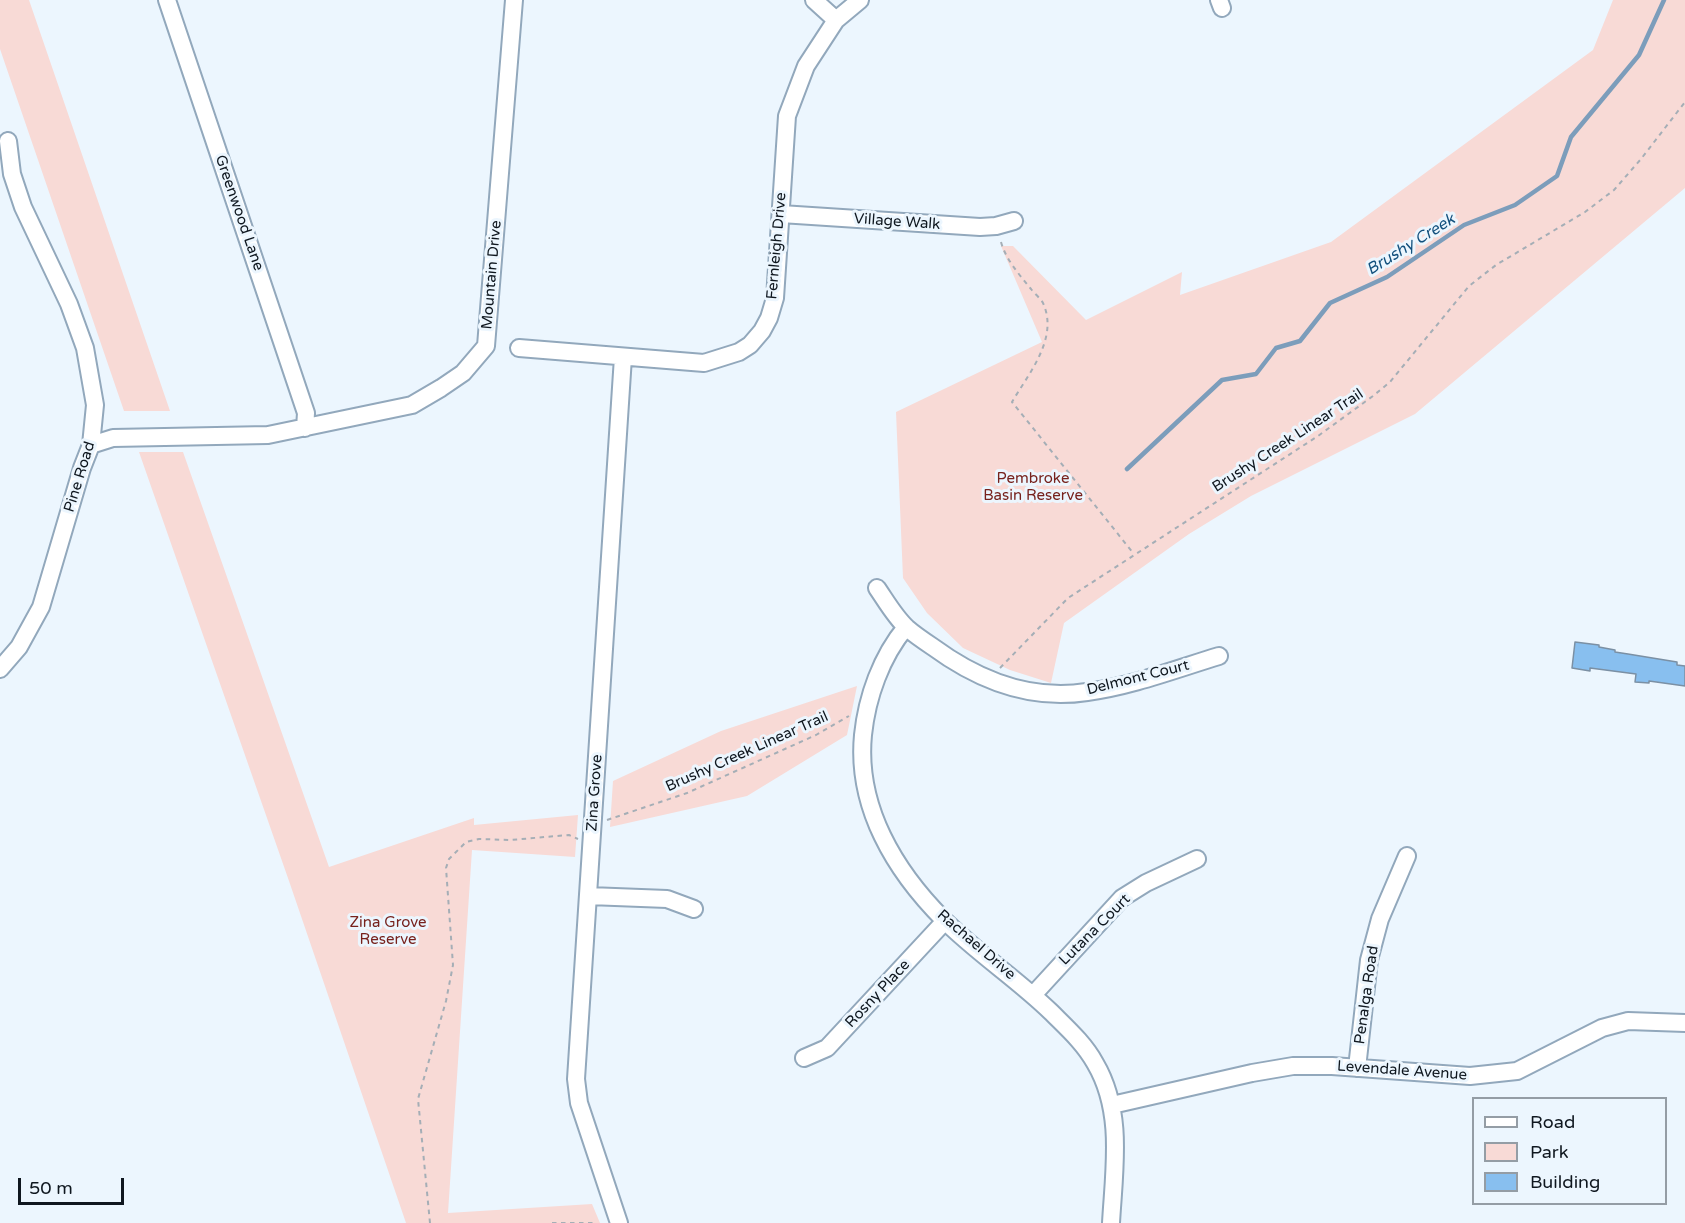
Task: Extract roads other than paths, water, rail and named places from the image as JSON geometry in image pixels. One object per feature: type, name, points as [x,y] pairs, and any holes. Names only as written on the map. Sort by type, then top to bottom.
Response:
[{"type":"street","name":"Greenwood Lane","points":[[167,0],[306,413],[305,428]]},
{"type":"street","name":"Mountain Drive","points":[[91,445],[112,438],[268,435],[305,428],[412,405],[463,373],[486,346],[514,0]]},
{"type":"street","points":[[814,0],[836,20]]},
{"type":"street","name":"Fernleigh Drive","points":[[519,348],[704,363],[739,352],[750,345],[769,318],[775,298],[787,116],[806,66],[836,20],[860,0]]},
{"type":"street","name":"Pine Road","points":[[0,669],[19,647],[41,607],[82,468],[91,445],[95,405],[85,348],[69,304],[23,207],[12,174],[8,141]]},
{"type":"street","name":"Village Walk","points":[[781,214],[980,227],[996,226],[1014,220]]},
{"type":"street","name":"Zina Grove","points":[[619,1223],[579,1103],[576,1078],[623,357]]},
{"type":"street","name":"Delmont Court","points":[[877,588],[906,627],[955,663],[987,680],[1022,691],[1049,694],[1085,693],[1140,681],[1219,656]]},
{"type":"street","name":"Rachael Drive","points":[[906,627],[885,655],[866,714],[862,750],[868,800],[888,850],[913,885],[945,921],[1033,995],[1083,1044],[1106,1084],[1116,1133],[1111,1223]]},
{"type":"street","name":"Penalga Road","points":[[1357,1068],[1369,960],[1380,919],[1407,856]]},
{"type":"street","name":"Lutana Court","points":[[1033,995],[1122,898],[1146,882],[1197,858]]},
{"type":"street","points":[[589,896],[668,899],[694,909]]},
{"type":"street","name":"Rosny Place","points":[[804,1058],[827,1048],[945,921]]},
{"type":"street","name":"Levendale Avenue","points":[[1112,1105],[1293,1066],[1470,1076],[1493,1075],[1517,1071],[1602,1028],[1628,1020],[1685,1023]]},
{"type":"waterway","name":"Brushy Creek","points":[[1127,469],[1222,380],[1256,374],[1276,348],[1300,341],[1330,303],[1387,277],[1464,225],[1515,205],[1557,176],[1571,137],[1639,55],[1664,0]]},
{"type":"park label","name":"Pembroke Basin Reserve","points":[[1033,488]]},
{"type":"park label","name":"Zina Grove Reserve","points":[[388,932]]}]
